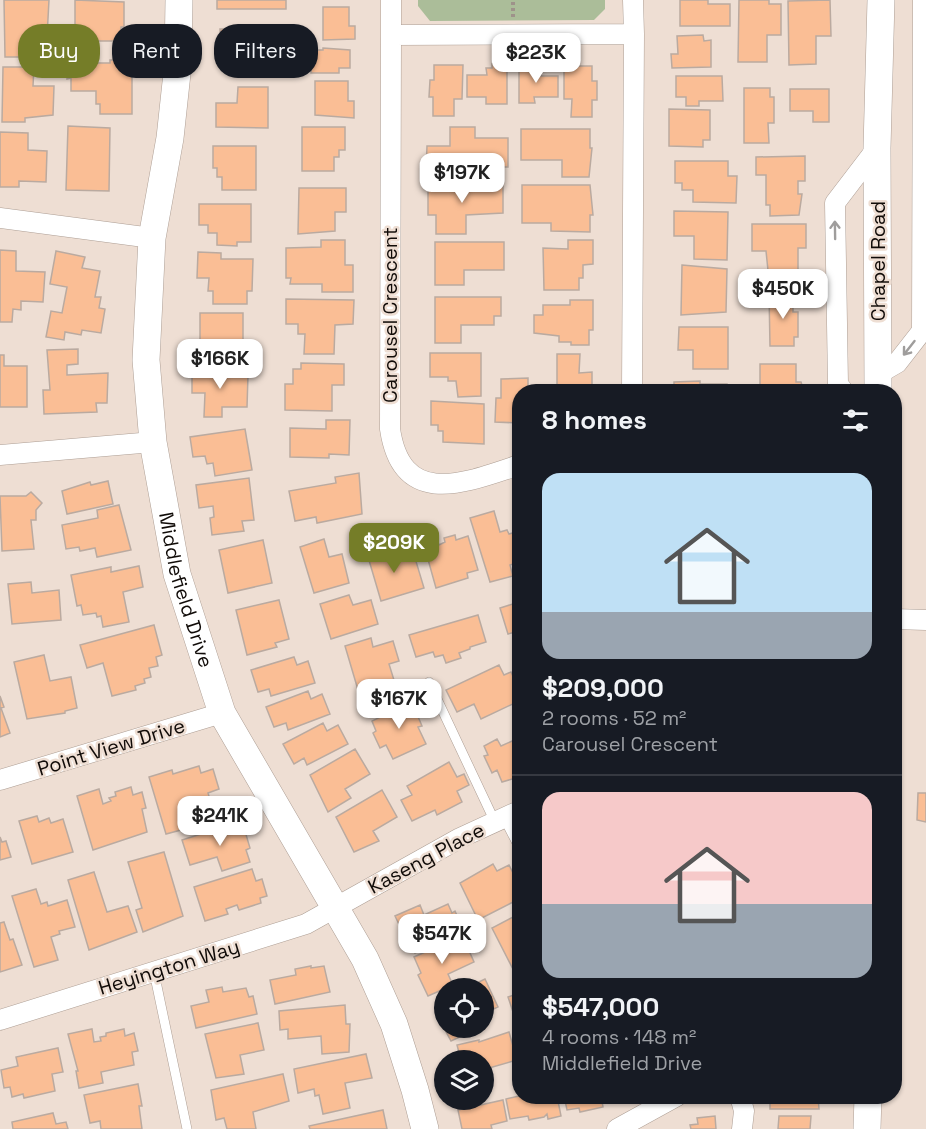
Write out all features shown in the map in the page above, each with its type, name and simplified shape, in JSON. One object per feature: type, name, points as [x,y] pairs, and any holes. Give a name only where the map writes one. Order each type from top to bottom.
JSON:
[{"type":"street","name":"Middlefield Drive","points":[[179,0],[178,64],[171,138],[152,238],[146,360],[153,442],[177,574],[222,713],[365,959],[394,1024],[416,1090],[424,1129]]},
{"type":"street","name":"Carousel Crescent","points":[[391,0],[390,429],[393,449],[402,468],[422,481],[459,485],[512,467]]},
{"type":"street","points":[[632,384],[633,0]]},
{"type":"street","name":"Chapel Road","points":[[878,383],[878,148],[881,0]]},
{"type":"street","name":"Chapel Road","points":[[878,383],[922,332],[923,0]]},
{"type":"street","points":[[391,35],[634,34]]},
{"type":"street","name":"Chapel Road","points":[[838,384],[835,203],[878,148]]},
{"type":"street","points":[[0,218],[152,238]]},
{"type":"street","points":[[0,455],[40,454],[153,442]]},
{"type":"street","points":[[902,620],[926,620]]},
{"type":"street","name":"Point View Drive","points":[[0,780],[222,713]]},
{"type":"street","name":"Kaseng Place","points":[[335,908],[460,838],[506,817]]},
{"type":"street","name":"Heyington Way","points":[[0,1020],[306,924],[335,908]]},
{"type":"street","points":[[617,1129],[662,1104]]},
{"type":"street","points":[[742,1104],[744,1111],[742,1129]]},
{"type":"street","points":[[867,1104],[867,1129]]},
{"type":"lane","points":[[429,682],[512,831]]},
{"type":"lane","points":[[154,972],[187,1129]]},
{"type":"green space","points":[[418,0],[605,0],[605,9],[594,20],[430,21],[418,6]]},
{"type":"building","points":[[4,0],[49,0],[48,24],[18,24],[18,57],[5,57]]},
{"type":"building","points":[[75,0],[124,2],[124,24],[112,24],[112,41],[100,41],[100,24],[75,24]]},
{"type":"building","points":[[217,0],[286,0],[286,9],[217,9]]},
{"type":"building","points":[[680,0],[708,0],[708,4],[730,4],[730,26],[680,26]]},
{"type":"building","points":[[739,0],[769,0],[769,4],[781,4],[781,35],[767,35],[767,62],[738,62]]},
{"type":"building","points":[[830,0],[831,36],[816,36],[816,64],[789,65],[788,1]]},
{"type":"building","points":[[323,7],[349,7],[349,26],[355,26],[355,39],[323,40]]},
{"type":"building","points":[[703,35],[704,41],[711,40],[711,67],[672,68],[671,54],[678,54],[677,36]]},
{"type":"building","points":[[323,48],[350,50],[350,68],[339,68],[339,73],[318,73],[318,50],[323,50]]},
{"type":"building","points":[[112,60],[112,78],[132,78],[132,114],[100,114],[100,104],[96,104],[96,91],[71,91],[71,78],[100,78],[100,63],[110,63]]},
{"type":"building","points":[[492,64],[507,64],[507,104],[486,104],[486,97],[467,97],[467,75],[487,75],[486,68],[492,68]]},
{"type":"building","points":[[519,64],[535,64],[535,69],[541,69],[541,76],[558,76],[558,97],[534,97],[535,103],[519,103]]},
{"type":"building","points":[[434,65],[463,65],[462,99],[454,99],[454,116],[433,116],[433,97],[429,97],[430,80],[434,80]]},
{"type":"building","points":[[564,66],[592,66],[592,81],[597,81],[597,100],[592,100],[592,117],[571,117],[572,99],[564,99]]},
{"type":"building","points":[[3,67],[18,67],[18,78],[33,78],[33,86],[54,86],[53,115],[25,118],[25,122],[2,122]]},
{"type":"building","points":[[676,76],[722,76],[723,101],[699,101],[699,106],[686,106],[686,97],[676,97]]},
{"type":"building","points":[[315,81],[348,81],[348,101],[354,101],[354,118],[315,115]]},
{"type":"building","points":[[238,87],[268,87],[268,128],[216,127],[216,103],[237,103]]},
{"type":"building","points":[[744,88],[770,88],[770,97],[774,97],[774,123],[768,123],[769,143],[744,143]]},
{"type":"building","points":[[790,89],[829,89],[829,122],[813,122],[813,111],[790,111]]},
{"type":"building","points":[[669,109],[710,110],[710,140],[703,140],[703,147],[669,146]]},
{"type":"building","points":[[68,126],[110,128],[109,191],[66,190]]},
{"type":"building","points":[[302,127],[345,127],[345,150],[339,150],[339,157],[334,157],[334,171],[302,171]]},
{"type":"building","points":[[450,127],[475,127],[475,138],[508,138],[508,167],[477,167],[477,174],[437,174],[437,170],[426,170],[427,146],[450,146]]},
{"type":"building","points":[[521,129],[590,129],[590,148],[592,148],[589,177],[562,177],[562,160],[521,160]]},
{"type":"building","points":[[0,132],[28,133],[28,150],[47,151],[46,182],[19,181],[19,187],[0,187]]},
{"type":"building","points":[[213,146],[256,146],[256,190],[222,190],[222,177],[217,177],[217,168],[213,168]]},
{"type":"building","points":[[805,156],[805,181],[798,181],[798,194],[802,194],[799,215],[770,216],[770,205],[766,205],[766,175],[756,175],[756,157]]},
{"type":"building","points":[[675,161],[728,161],[728,176],[737,176],[736,203],[693,202],[693,190],[682,190],[682,183],[675,183]]},
{"type":"building","points":[[428,184],[503,184],[503,213],[466,215],[466,234],[436,234],[436,215],[428,215]]},
{"type":"building","points":[[522,185],[590,185],[593,215],[590,215],[590,232],[551,231],[551,223],[522,223]]},
{"type":"building","points":[[299,188],[346,188],[346,212],[335,212],[335,231],[298,234]]},
{"type":"building","points":[[199,204],[251,204],[251,242],[237,242],[237,246],[217,245],[217,233],[208,233],[208,225],[199,225]]},
{"type":"building","points":[[674,211],[728,212],[727,260],[694,259],[694,236],[674,236]]},
{"type":"building","points":[[752,224],[806,224],[806,248],[798,248],[798,284],[779,284],[779,280],[769,280],[766,251],[752,251]]},
{"type":"building","points":[[321,240],[345,240],[345,265],[353,265],[353,292],[322,292],[322,284],[290,284],[291,278],[286,278],[286,248],[321,247]]},
{"type":"building","points":[[568,240],[593,240],[593,264],[583,265],[583,278],[579,278],[579,290],[544,290],[543,248],[568,249]]},
{"type":"building","points":[[435,242],[504,242],[504,270],[464,270],[464,285],[435,285]]},
{"type":"building","points":[[0,250],[16,251],[16,271],[45,272],[43,302],[21,301],[21,310],[13,309],[12,322],[0,322]]},
{"type":"building","points":[[56,251],[85,257],[82,268],[100,271],[95,297],[101,297],[99,308],[105,309],[101,333],[82,330],[81,335],[65,332],[64,340],[46,337],[51,311],[62,313],[67,287],[50,284]]},
{"type":"building","points":[[198,252],[221,253],[221,259],[253,259],[252,291],[247,291],[247,304],[213,304],[213,291],[208,291],[209,278],[197,278]]},
{"type":"building","points":[[682,265],[727,269],[726,312],[681,315]]},
{"type":"building","points":[[769,293],[793,293],[793,312],[798,312],[798,337],[794,337],[794,346],[770,346]]},
{"type":"building","points":[[435,297],[501,297],[501,316],[494,316],[494,325],[461,325],[461,343],[435,343]]},
{"type":"building","points":[[286,299],[354,300],[353,324],[335,325],[334,354],[304,354],[305,334],[298,334],[298,324],[286,324]]},
{"type":"building","points":[[570,300],[593,300],[593,330],[589,330],[589,345],[571,345],[571,342],[559,342],[559,336],[534,333],[534,315],[543,315],[543,305],[570,305]]},
{"type":"building","points":[[200,313],[243,313],[243,353],[230,353],[230,356],[200,356]]},
{"type":"building","points":[[679,327],[728,327],[728,369],[693,369],[693,350],[678,350]]},
{"type":"building","points":[[78,349],[78,364],[67,365],[67,375],[108,373],[107,403],[96,403],[97,412],[44,414],[43,390],[50,390],[47,350]]},
{"type":"building","points":[[430,353],[481,353],[481,396],[458,397],[456,381],[448,381],[448,377],[430,377]]},
{"type":"building","points":[[557,354],[580,354],[579,373],[592,372],[592,384],[557,384]]},
{"type":"building","points":[[0,355],[4,355],[4,366],[27,366],[27,407],[0,407]]},
{"type":"building","points":[[301,363],[344,364],[344,385],[332,385],[332,411],[285,410],[285,384],[293,384],[293,369],[301,369]]},
{"type":"building","points":[[760,364],[796,364],[796,382],[802,384],[760,384]]},
{"type":"building","points":[[192,368],[219,368],[219,375],[248,375],[247,407],[222,407],[222,417],[204,417],[205,393],[192,393]]},
{"type":"building","points":[[528,378],[528,384],[512,384],[512,423],[495,422],[496,398],[501,398],[501,379]]},
{"type":"building","points":[[700,381],[700,384],[674,384],[674,382]]},
{"type":"building","points":[[431,401],[484,404],[484,444],[443,442],[443,431],[438,431],[438,425],[431,425]]},
{"type":"building","points":[[326,420],[350,420],[349,455],[329,454],[329,458],[290,457],[290,428],[326,429]]},
{"type":"building","points":[[245,429],[252,470],[215,476],[213,463],[207,464],[205,456],[193,457],[190,437]]},
{"type":"building","points":[[359,473],[362,514],[317,523],[316,517],[295,521],[289,491],[336,483],[335,477]]},
{"type":"building","points":[[249,478],[254,520],[242,521],[244,531],[212,535],[210,518],[214,517],[213,506],[199,508],[196,485]]},
{"type":"building","points":[[108,481],[113,504],[67,514],[62,491],[90,482],[91,485]]},
{"type":"building","points":[[31,492],[42,503],[36,510],[36,520],[31,520],[34,549],[2,551],[0,496],[26,496]]},
{"type":"building","points":[[119,505],[131,550],[97,557],[95,548],[80,551],[79,547],[66,549],[62,525],[98,518],[97,510]]},
{"type":"building","points":[[494,511],[500,532],[507,530],[509,534],[512,533],[512,564],[510,565],[512,576],[490,582],[470,518]]},
{"type":"building","points":[[435,534],[439,545],[445,542],[444,538],[455,535],[456,540],[468,536],[478,570],[467,573],[468,578],[436,588],[422,538]]},
{"type":"building","points":[[324,539],[329,557],[342,554],[349,583],[314,593],[300,547]]},
{"type":"building","points":[[263,540],[272,583],[228,593],[219,550]]},
{"type":"building","points":[[386,544],[391,562],[415,558],[424,588],[381,601],[366,550]]},
{"type":"building","points":[[139,566],[143,587],[123,592],[129,622],[103,627],[101,616],[97,617],[96,613],[83,615],[81,605],[77,606],[71,575],[111,567],[111,572]]},
{"type":"building","points":[[31,582],[32,593],[59,590],[61,620],[12,624],[8,584]]},
{"type":"building","points":[[349,595],[353,605],[371,600],[378,624],[331,639],[320,604]]},
{"type":"building","points":[[279,600],[289,639],[275,643],[277,647],[247,655],[236,610]]},
{"type":"building","points":[[512,604],[512,633],[508,634],[500,608]]},
{"type":"building","points":[[478,615],[486,642],[470,647],[459,653],[461,658],[446,663],[443,655],[435,657],[433,652],[416,657],[409,635]]},
{"type":"building","points":[[154,625],[162,655],[156,657],[158,666],[149,668],[151,677],[144,679],[145,683],[135,686],[136,690],[112,696],[103,663],[87,668],[80,645]]},
{"type":"building","points":[[371,638],[373,647],[393,641],[399,661],[389,664],[397,690],[361,700],[345,646]]},
{"type":"building","points":[[44,655],[50,681],[71,677],[77,708],[65,711],[65,713],[27,719],[14,662]]},
{"type":"building","points":[[294,657],[297,665],[308,661],[315,683],[271,696],[269,689],[258,692],[251,670]]},
{"type":"building","points":[[499,665],[504,675],[511,672],[512,674],[512,704],[481,719],[474,704],[457,712],[446,690]]},
{"type":"building","points":[[308,691],[311,699],[322,694],[330,714],[288,730],[286,723],[274,727],[266,707]]},
{"type":"building","points":[[0,696],[4,707],[1,708],[10,733],[0,737]]},
{"type":"building","points":[[410,698],[422,726],[418,727],[426,744],[393,759],[386,745],[380,748],[373,733],[376,731],[372,721],[393,711],[391,706]]},
{"type":"building","points":[[323,723],[327,731],[338,725],[348,744],[307,765],[304,758],[294,764],[283,744]]},
{"type":"building","points":[[497,739],[501,746],[512,741],[512,779],[502,782],[497,770],[492,773],[484,756],[488,755],[484,746]]},
{"type":"building","points":[[355,749],[370,774],[345,789],[351,798],[328,812],[310,775]]},
{"type":"building","points":[[449,762],[457,777],[464,774],[469,785],[457,791],[462,802],[437,815],[435,810],[412,821],[401,800],[412,795],[407,786]]},
{"type":"building","points":[[199,766],[201,773],[213,769],[219,789],[208,793],[211,803],[191,809],[196,826],[166,834],[149,777],[172,770],[173,774]]},
{"type":"building","points":[[131,787],[133,795],[142,792],[146,808],[142,809],[147,832],[93,850],[77,796],[99,789],[103,804],[111,801],[109,798],[116,796],[115,792]]},
{"type":"building","points":[[382,790],[397,817],[373,831],[379,841],[354,852],[336,817]]},
{"type":"building","points":[[918,793],[926,793],[926,822],[917,820]]},
{"type":"building","points":[[37,816],[39,822],[49,818],[51,823],[63,819],[73,852],[32,864],[19,821]]},
{"type":"building","points":[[242,821],[250,848],[246,850],[250,862],[222,871],[217,857],[190,865],[182,840]]},
{"type":"building","points":[[0,837],[2,842],[6,841],[11,857],[0,860]]},
{"type":"building","points":[[164,852],[183,916],[143,932],[136,910],[142,908],[128,862]]},
{"type":"building","points":[[493,864],[497,871],[509,865],[512,871],[512,903],[478,920],[460,883]]},
{"type":"building","points":[[252,869],[256,881],[262,879],[267,896],[260,898],[261,903],[239,910],[237,905],[226,909],[228,914],[205,921],[194,887]]},
{"type":"building","points":[[94,872],[107,912],[128,906],[137,932],[89,950],[68,880]]},
{"type":"building","points":[[36,889],[41,904],[47,902],[48,906],[67,900],[75,927],[59,931],[60,934],[51,937],[58,960],[34,967],[12,896]]},
{"type":"building","points":[[448,904],[452,913],[455,911],[464,931],[449,938],[447,935],[434,941],[435,944],[415,953],[406,931],[403,933],[395,916],[420,905],[424,915]]},
{"type":"building","points":[[512,918],[512,967],[492,928]]},
{"type":"building","points":[[4,922],[22,965],[0,972],[0,923]]},
{"type":"building","points":[[462,935],[474,962],[448,974],[450,978],[434,978],[434,993],[428,996],[418,975],[421,973],[414,957],[434,948],[435,951]]},
{"type":"building","points":[[311,966],[311,968],[324,966],[330,992],[275,1004],[270,980],[296,975],[295,969]]},
{"type":"building","points":[[222,987],[223,992],[246,988],[249,997],[253,996],[257,1014],[196,1028],[191,1006],[209,1002],[206,990]]},
{"type":"building","points":[[512,996],[512,1009],[508,997]]},
{"type":"building","points":[[345,1005],[346,1024],[350,1024],[349,1052],[322,1054],[321,1036],[288,1039],[288,1029],[280,1030],[279,1011]]},
{"type":"building","points":[[258,1023],[264,1050],[240,1055],[244,1074],[216,1078],[205,1034]]},
{"type":"building","points":[[92,1029],[94,1042],[101,1041],[100,1037],[106,1036],[106,1033],[124,1029],[125,1036],[134,1033],[138,1051],[132,1052],[134,1065],[101,1072],[103,1083],[79,1088],[76,1071],[78,1071],[68,1034]]},
{"type":"building","points":[[509,1032],[512,1042],[512,1061],[494,1067],[494,1050],[458,1050],[457,1045],[479,1040],[479,1042]]},
{"type":"building","points":[[58,1048],[63,1072],[52,1074],[55,1091],[24,1098],[23,1094],[12,1097],[10,1087],[4,1088],[1,1070],[18,1066],[16,1057]]},
{"type":"building","points":[[366,1054],[372,1078],[345,1083],[350,1108],[323,1114],[319,1095],[315,1096],[314,1089],[298,1093],[294,1069]]},
{"type":"building","points":[[283,1074],[289,1101],[253,1112],[256,1129],[227,1129],[224,1118],[216,1120],[211,1090]]},
{"type":"building","points":[[138,1084],[142,1106],[139,1106],[142,1129],[101,1129],[100,1121],[90,1123],[84,1095]]},
{"type":"building","points":[[512,1098],[512,1104],[559,1104],[561,1116],[548,1119],[547,1114],[544,1117],[529,1120],[528,1116],[510,1119],[506,1099]]},
{"type":"building","points":[[503,1100],[507,1121],[491,1125],[492,1129],[462,1129],[458,1110],[494,1110],[494,1102]]},
{"type":"building","points":[[566,1104],[602,1104],[603,1107],[580,1112],[579,1108],[567,1110]]},
{"type":"building","points":[[770,1104],[819,1104],[819,1109],[770,1109]]},
{"type":"building","points":[[383,1110],[387,1129],[310,1129],[309,1126]]},
{"type":"building","points":[[53,1113],[56,1124],[66,1122],[68,1129],[13,1129],[12,1122]]},
{"type":"building","points":[[715,1116],[716,1129],[691,1129],[690,1125],[698,1124],[697,1118]]},
{"type":"building","points":[[779,1116],[811,1116],[810,1129],[778,1129]]}]
